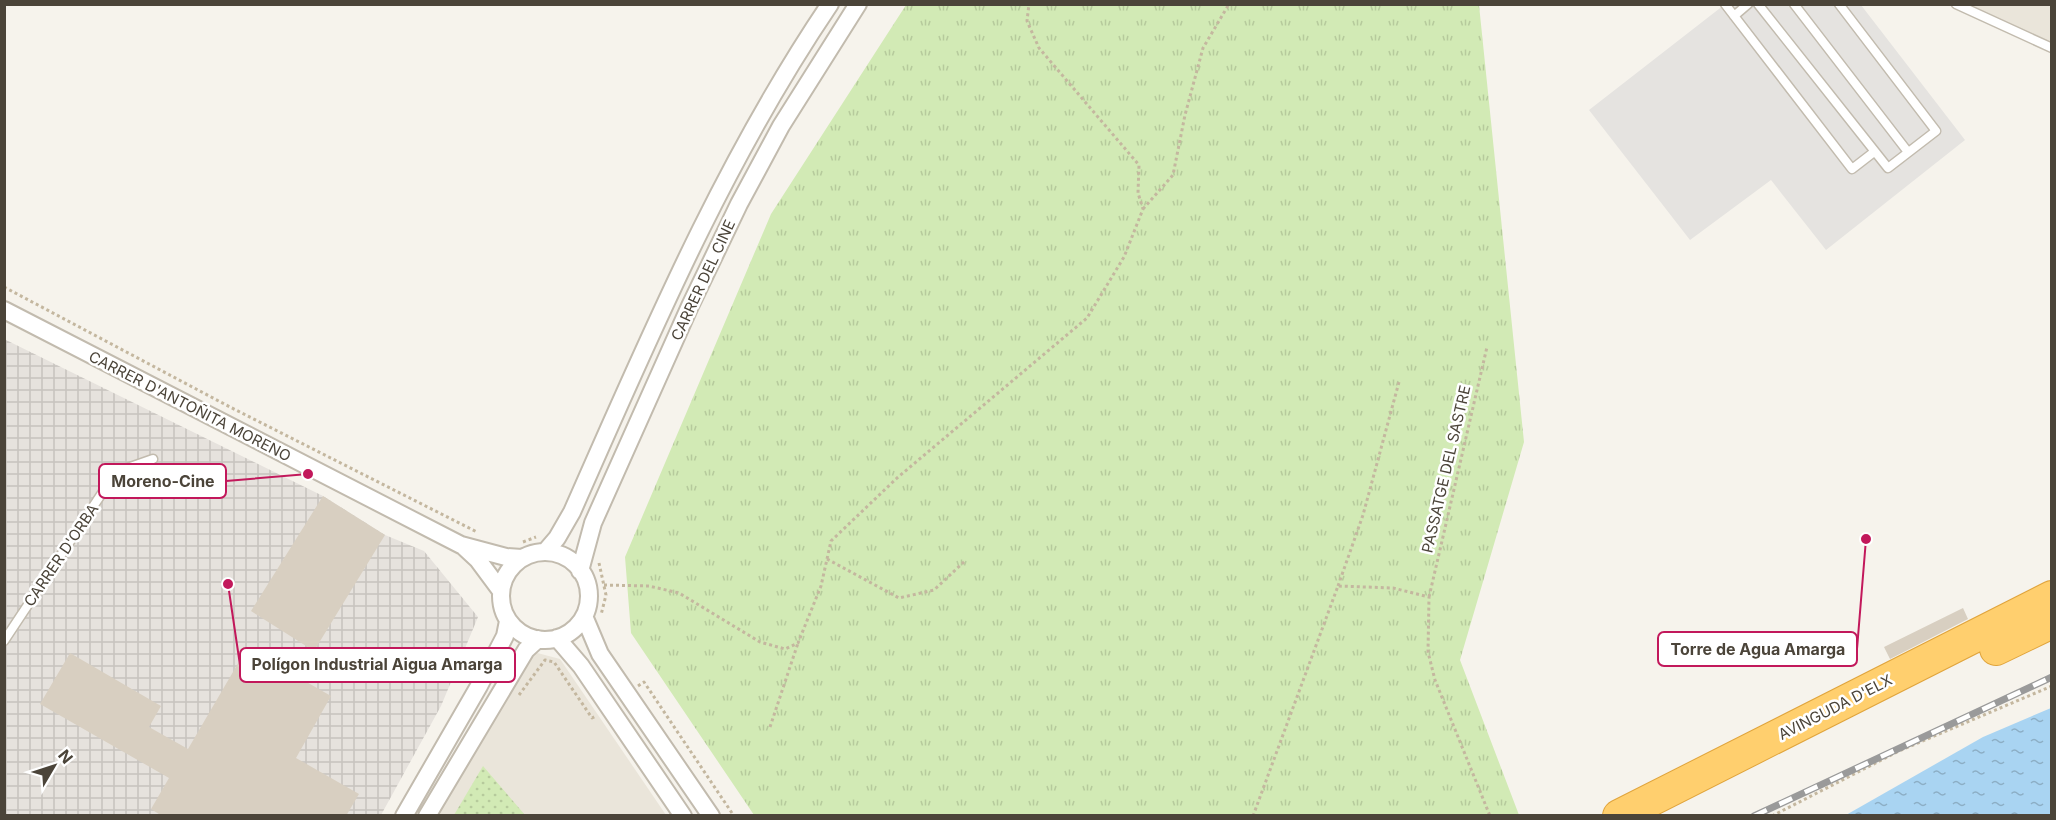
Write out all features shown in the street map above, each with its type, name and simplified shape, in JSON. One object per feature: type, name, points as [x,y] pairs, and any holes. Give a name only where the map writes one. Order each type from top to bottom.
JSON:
[{"type":"highway","name":"AVINGUDA D'ELX","points":[[1619,816],[2052,597]]},
{"type":"highway","name":"AVINGUDA D'ELX","points":[[1662,816],[2052,622]]},
{"type":"street","name":"CARRER DEL CINE","points":[[545,552],[557,538],[572,512],[718,192],[761,114],[830,4]]},
{"type":"street","name":"CARRER DEL CINE","points":[[580,571],[593,523],[690,306],[739,204],[780,126],[858,4]]},
{"type":"street","name":"CARRER D'ANTOÑITA MORENO","points":[[4,308],[47,333],[461,545],[506,557],[518,551]]},
{"type":"street","name":"CARRER D'ANTOÑITA MORENO","points":[[461,545],[478,560],[501,591]]},
{"type":"street","points":[[518,551],[545,552],[559,554],[580,571],[588,593],[584,616],[568,634],[557,638],[538,639],[516,630],[508,621],[501,601],[501,591],[504,578],[518,551]]},
{"type":"street","points":[[584,616],[600,654],[630,685],[711,816]]},
{"type":"street","points":[[404,816],[479,686],[505,636],[508,621]]},
{"type":"street","points":[[557,638],[581,666],[683,816]]},
{"type":"street","points":[[427,816],[526,650],[538,639]]},
{"type":"lane","points":[[1725,4],[1852,169],[1874,152]]},
{"type":"lane","points":[[1734,16],[1748,4]]},
{"type":"lane","points":[[1758,4],[1888,168],[1936,131],[1839,4]]},
{"type":"lane","points":[[1794,4],[1908,152]]},
{"type":"lane","points":[[1956,4],[2052,48]]},
{"type":"lane","name":"CARRER D'ORBA","points":[[4,641],[116,472],[153,459]]},
{"type":"path","points":[[1029,4],[1027,21],[1039,48],[1139,165],[1137,193],[1143,209]]},
{"type":"path","points":[[770,726],[820,586],[831,541],[897,478],[1088,318],[1124,257],[1143,209],[1173,175],[1203,48],[1229,4]]},
{"type":"path","points":[[4,287],[230,407],[487,537]]},
{"type":"path","name":"PASSATGE DEL SASTRE","points":[[1487,347],[1429,597],[1428,652],[1436,680],[1491,816]]},
{"type":"path","points":[[1253,816],[1363,515],[1399,382]]},
{"type":"path","points":[[518,551],[541,535]]},
{"type":"path","points":[[827,559],[899,598],[934,590],[966,561]]},
{"type":"path","points":[[598,560],[606,595],[602,623]]},
{"type":"path","points":[[604,585],[649,586],[679,592],[760,642],[785,649],[798,643]]},
{"type":"path","points":[[1338,586],[1393,588],[1429,597]]},
{"type":"path","points":[[537,658],[551,655],[560,659]]},
{"type":"path","points":[[515,695],[532,667]]},
{"type":"path","points":[[644,682],[734,816]]},
{"type":"path","points":[[630,685],[645,695]]},
{"type":"path","points":[[1772,816],[1899,751],[2052,686]]},
{"type":"path","points":[[670,732],[683,751]]},
{"type":"path","points":[[689,760],[727,816]]},
{"type":"shaded area","points":[[1724,5],[1861,5],[1965,140],[1826,250],[1771,180],[1690,240],[1589,110]]},
{"type":"shaded area","points":[[1956,5],[2051,5],[2051,48]]},
{"type":"shaded area","points":[[4,339],[323,496],[385,535],[424,551],[478,617],[441,706],[381,815],[5,815]]},
{"type":"shaded area","points":[[526,650],[560,659],[666,815],[427,816]]},
{"type":"green space","points":[[906,5],[1479,5],[1524,442],[1460,660],[1519,815],[754,815],[631,633],[625,557],[771,214]]},
{"type":"green space","points":[[483,766],[525,815],[454,815]]},
{"type":"water","points":[[2051,708],[2051,815],[1846,815],[1983,737]]},
{"type":"building","points":[[323,496],[385,535],[314,651],[251,611]]},
{"type":"building","points":[[1963,608],[1968,619],[1890,659],[1884,647]]},
{"type":"building","points":[[247,648],[331,696],[296,758],[359,794],[346,816],[162,816],[151,809],[169,778],[40,704],[70,653],[161,706],[149,727],[188,749]]},
{"type":"railway","points":[[1754,816],[2052,677]]},
{"type":"place","name":"Moreno-Cine","points":[[308,474]]},
{"type":"place","name":"Torre de Agua Amarga","points":[[1866,539]]},
{"type":"place","name":"Polígon Industrial Aigua Amarga","points":[[228,584]]}]
